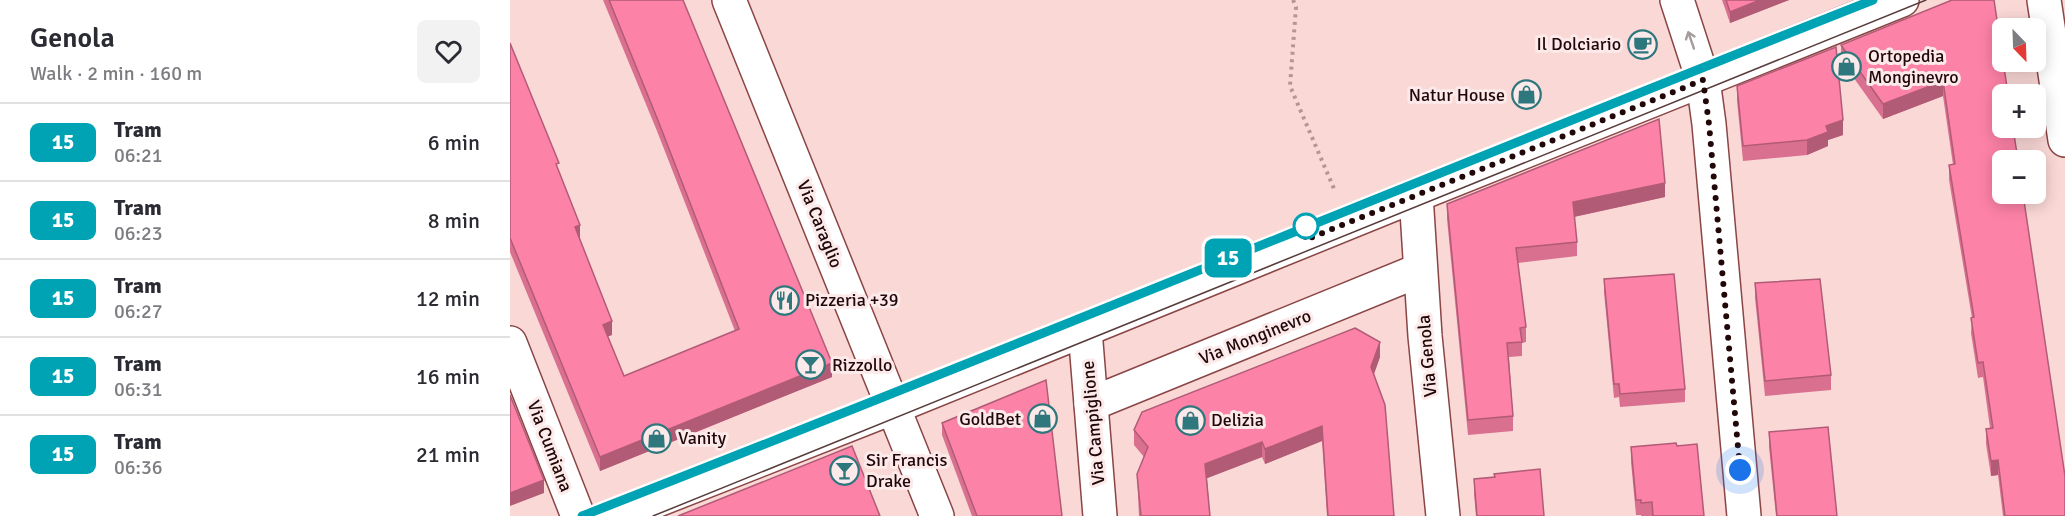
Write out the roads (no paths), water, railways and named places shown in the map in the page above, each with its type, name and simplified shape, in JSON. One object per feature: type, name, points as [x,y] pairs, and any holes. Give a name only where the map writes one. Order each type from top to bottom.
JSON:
[{"type":"street","name":"Via Caraglio","points":[[729,0],[937,516]]},
{"type":"street","points":[[1677,0],[1703,80],[1709,124],[1744,516]]},
{"type":"street","points":[[617,516],[894,407],[1902,0]]},
{"type":"street","points":[[2044,0],[2065,140]]},
{"type":"street","name":"Via Genola","points":[[1416,195],[1420,270],[1443,516]]},
{"type":"street","name":"Via Monginevro","points":[[1091,404],[1420,270]]},
{"type":"street","name":"Via Campiglione","points":[[1085,330],[1100,516]]},
{"type":"street","name":"Via Cumiana","points":[[510,343],[578,516]]},
{"type":"tram line","points":[[582,516],[890,396],[1344,210],[1873,0]]},
{"type":"tram line","name":"15","points":[[582,516],[919,384],[1344,210],[1873,0]]},
{"type":"tram line","points":[[653,516],[1926,0]]},
{"type":"place","name":"Il Dolciario","points":[[1642,44]]},
{"type":"place","name":"Ortopedia Monginevro","points":[[1847,66]]},
{"type":"place","name":"Natur House","points":[[1526,95]]},
{"type":"place","name":"Pizzeria +39","points":[[784,300]]},
{"type":"place","name":"Rizzollo","points":[[811,365]]},
{"type":"place","name":"GoldBet","points":[[1042,419]]},
{"type":"place","name":"Delizia","points":[[1190,420]]},
{"type":"place","name":"Vanity","points":[[657,438]]},
{"type":"place","name":"Sir Francis Drake","points":[[845,470]]}]
